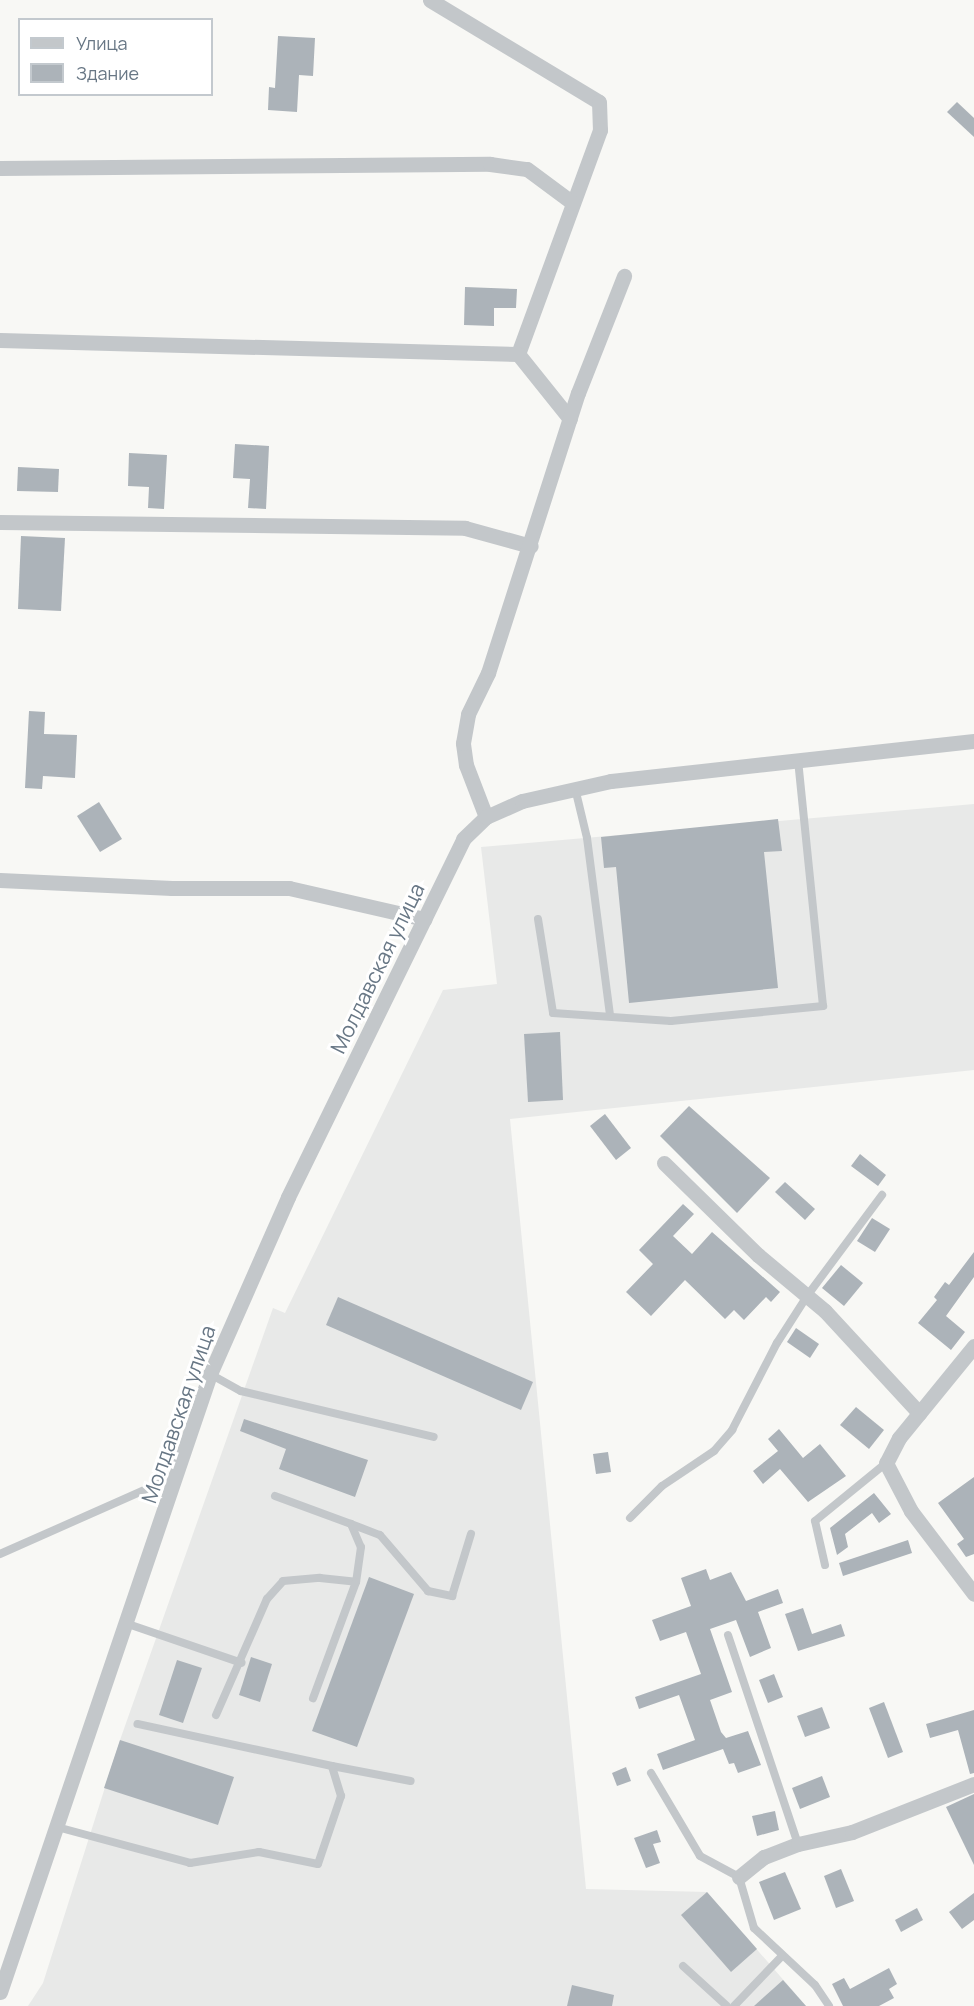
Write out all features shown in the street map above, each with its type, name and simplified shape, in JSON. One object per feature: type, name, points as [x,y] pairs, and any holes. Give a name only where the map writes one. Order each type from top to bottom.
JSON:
[{"type":"street","points":[[430,0],[599,102],[600,130],[518,354]]},
{"type":"street","points":[[0,168],[490,164],[526,170],[573,203]]},
{"type":"street","points":[[624,276],[570,418],[531,546],[488,673],[468,714],[463,743],[466,765],[486,817],[522,801],[575,788],[974,741]]},
{"type":"street","points":[[0,340],[518,354],[570,418]]},
{"type":"street","points":[[0,522],[465,528],[531,546]]},
{"type":"street","name":"Молдавская улица","points":[[0,1992],[128,1624],[210,1374],[288,1197],[424,919],[464,839],[486,817]]},
{"type":"street","points":[[0,880],[172,888],[289,888],[424,919]]},
{"type":"street","points":[[664,1163],[758,1256],[807,1296],[871,1357],[920,1413]]},
{"type":"street","points":[[974,1346],[920,1413],[886,1463],[911,1511],[974,1594]]},
{"type":"street","points":[[739,1877],[764,1857],[798,1844],[852,1832],[974,1784]]},
{"type":"lane","points":[[538,919],[553,1013],[671,1021],[823,1006],[798,760]]},
{"type":"lane","points":[[575,788],[587,838],[610,1016]]},
{"type":"lane","points":[[630,1518],[663,1486],[714,1450],[732,1430],[777,1343],[807,1296],[882,1195]]},
{"type":"lane","points":[[210,1374],[241,1391],[434,1437]]},
{"type":"lane","points":[[825,1565],[815,1521],[886,1463]]},
{"type":"lane","points":[[0,1554],[177,1475]]},
{"type":"lane","points":[[275,1496],[380,1535],[428,1592],[452,1596],[471,1534]]},
{"type":"lane","points":[[313,1698],[356,1582],[361,1547],[351,1524]]},
{"type":"lane","points":[[216,1715],[242,1663],[267,1599],[283,1581],[320,1578],[356,1582]]},
{"type":"lane","points":[[128,1624],[242,1663]]},
{"type":"lane","points":[[728,1635],[798,1844]]},
{"type":"lane","points":[[137,1724],[332,1766],[411,1780]]},
{"type":"lane","points":[[57,1827],[190,1863],[259,1852],[318,1864],[341,1796],[332,1766]]},
{"type":"lane","points":[[651,1773],[700,1857],[739,1877],[754,1928],[815,1985],[829,2006]]},
{"type":"lane","points":[[734,2006],[783,1956]]},
{"type":"lane","points":[[683,1966],[727,2006]]},
{"type":"shaded area","points":[[974,804],[974,1070],[510,1119],[586,1889],[707,1892],[806,2006],[28,2006],[43,1983],[120,1740],[273,1308],[285,1313],[443,990],[497,984],[481,847]]},
{"type":"building","points":[[278,36],[315,38],[313,76],[299,75],[297,112],[268,110],[269,87],[275,88]]},
{"type":"building","points":[[957,102],[974,118],[974,137],[947,112]]},
{"type":"building","points":[[465,287],[517,289],[516,308],[494,308],[494,326],[464,325]]},
{"type":"building","points":[[235,444],[269,446],[266,509],[248,508],[250,479],[233,478]]},
{"type":"building","points":[[129,453],[167,455],[164,509],[148,508],[149,487],[128,486]]},
{"type":"building","points":[[18,467],[59,469],[58,492],[17,491]]},
{"type":"building","points":[[21,536],[65,538],[61,611],[18,609]]},
{"type":"building","points":[[29,711],[45,712],[44,734],[77,735],[75,778],[43,776],[42,789],[25,788]]},
{"type":"building","points":[[99,802],[122,839],[100,852],[77,816]]},
{"type":"building","points":[[778,819],[782,851],[764,852],[778,988],[629,1003],[616,867],[604,868],[601,837]]},
{"type":"building","points":[[560,1032],[563,1100],[528,1102],[524,1034]]},
{"type":"building","points":[[689,1106],[770,1178],[737,1213],[660,1136]]},
{"type":"building","points":[[605,1114],[631,1148],[616,1160],[590,1126]]},
{"type":"building","points":[[860,1154],[886,1175],[878,1186],[851,1166]]},
{"type":"building","points":[[785,1182],[815,1209],[805,1220],[775,1192]]},
{"type":"building","points":[[683,1204],[694,1214],[673,1236],[692,1254],[712,1232],[780,1292],[771,1302],[766,1297],[744,1320],[734,1310],[725,1319],[685,1280],[651,1316],[626,1292],[653,1264],[639,1250]]},
{"type":"building","points":[[872,1218],[890,1229],[875,1252],[857,1241]]},
{"type":"building","points":[[974,1252],[974,1277],[946,1316],[965,1332],[951,1350],[918,1323],[937,1300],[934,1297],[945,1282],[949,1285]]},
{"type":"building","points":[[841,1265],[863,1283],[844,1306],[822,1288]]},
{"type":"building","points":[[338,1297],[533,1382],[521,1410],[326,1325]]},
{"type":"building","points":[[796,1328],[819,1344],[810,1358],[787,1342]]},
{"type":"building","points":[[856,1407],[884,1430],[869,1449],[840,1425]]},
{"type":"building","points":[[244,1419],[368,1460],[355,1497],[279,1469],[286,1449],[240,1431]]},
{"type":"building","points":[[779,1429],[803,1458],[820,1444],[846,1476],[808,1502],[780,1469],[763,1484],[753,1471],[778,1451],[768,1439]]},
{"type":"building","points":[[608,1452],[611,1472],[596,1474],[593,1454]]},
{"type":"building","points":[[974,1477],[974,1554],[966,1557],[957,1544],[964,1539],[938,1503]]},
{"type":"building","points":[[874,1493],[891,1514],[879,1523],[872,1513],[845,1534],[848,1547],[837,1555],[830,1528]]},
{"type":"building","points":[[908,1540],[912,1553],[843,1576],[839,1563]]},
{"type":"building","points":[[706,1569],[710,1580],[731,1572],[746,1601],[778,1589],[783,1603],[758,1612],[771,1648],[750,1657],[736,1620],[710,1629],[732,1692],[710,1700],[721,1732],[726,1738],[748,1731],[761,1765],[738,1773],[734,1763],[729,1764],[723,1749],[663,1770],[657,1754],[695,1740],[679,1695],[639,1709],[635,1697],[701,1674],[686,1632],[660,1641],[652,1620],[691,1606],[681,1578]]},
{"type":"building","points":[[369,1577],[414,1594],[357,1747],[312,1731]]},
{"type":"building","points":[[803,1608],[812,1634],[841,1624],[845,1636],[798,1651],[785,1614]]},
{"type":"building","points":[[251,1657],[272,1664],[260,1702],[239,1695]]},
{"type":"building","points":[[177,1660],[202,1668],[183,1723],[159,1715]]},
{"type":"building","points":[[774,1674],[783,1697],[768,1703],[759,1680]]},
{"type":"building","points":[[884,1702],[903,1752],[888,1758],[869,1708]]},
{"type":"building","points":[[822,1707],[830,1728],[805,1737],[797,1716]]},
{"type":"building","points":[[974,1710],[974,1773],[970,1774],[958,1730],[930,1738],[926,1724]]},
{"type":"building","points":[[120,1740],[234,1777],[218,1825],[104,1788]]},
{"type":"building","points":[[626,1767],[631,1781],[617,1786],[612,1773]]},
{"type":"building","points":[[822,1776],[830,1797],[800,1809],[792,1788]]},
{"type":"building","points":[[974,1794],[974,1865],[946,1807]]},
{"type":"building","points":[[775,1811],[779,1830],[757,1836],[752,1816]]},
{"type":"building","points":[[657,1830],[661,1842],[653,1844],[660,1863],[646,1868],[634,1838]]},
{"type":"building","points":[[841,1869],[854,1901],[836,1908],[824,1876]]},
{"type":"building","points":[[785,1872],[801,1909],[774,1920],[759,1882]]},
{"type":"building","points":[[707,1892],[757,1949],[731,1972],[681,1915]]},
{"type":"building","points":[[974,1893],[974,1920],[962,1929],[949,1912]]},
{"type":"building","points":[[917,1908],[923,1920],[901,1932],[895,1920]]},
{"type":"building","points":[[889,1968],[897,1984],[889,1989],[894,1998],[879,2006],[843,2006],[832,1984],[844,1978],[850,1989]]},
{"type":"building","points":[[783,1980],[806,2006],[754,2006]]},
{"type":"building","points":[[572,1985],[614,1995],[612,2006],[567,2006]]}]
